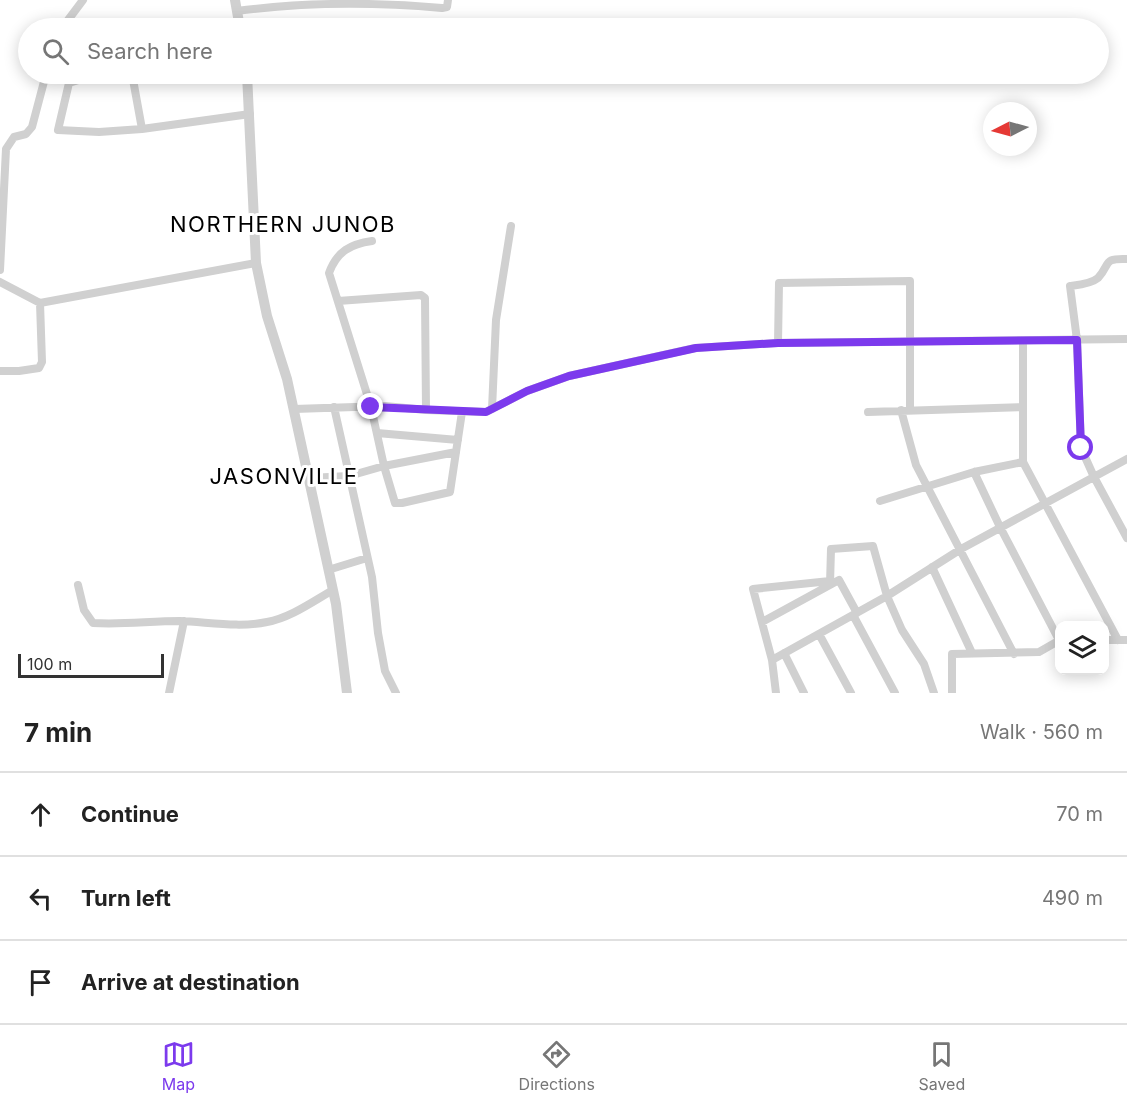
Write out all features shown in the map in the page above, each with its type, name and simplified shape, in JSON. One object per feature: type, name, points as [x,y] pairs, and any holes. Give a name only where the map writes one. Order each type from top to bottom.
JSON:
[{"type":"street","points":[[70,18],[83,0]]},
{"type":"street","points":[[236,5],[394,2],[442,8],[447,7],[448,0]]},
{"type":"street","points":[[0,270],[6,149],[14,137],[26,134],[32,127],[43,84]]},
{"type":"street","points":[[69,84],[58,130],[99,132],[142,129],[249,114]]},
{"type":"street","points":[[134,84],[142,129]]},
{"type":"street","points":[[248,84],[256,263],[267,316],[287,379],[333,590],[347,693]]},
{"type":"street","points":[[492,409],[496,320],[511,226]]},
{"type":"street","points":[[372,241],[354,244],[347,248],[329,273],[371,407],[395,503],[450,492],[462,412]]},
{"type":"street","points":[[1127,260],[1115,259],[1106,263],[1097,278],[1088,283],[1070,286],[1077,340],[1081,448],[1127,538]]},
{"type":"street","points":[[0,282],[40,303],[256,263]]},
{"type":"street","points":[[778,343],[779,283],[910,281],[911,343],[905,410],[916,465],[1014,654]]},
{"type":"street","points":[[338,301],[421,295],[425,298],[426,410]]},
{"type":"street","points":[[0,371],[39,368],[42,362],[40,303]]},
{"type":"street","points":[[294,409],[371,407],[486,412],[527,391],[569,376],[696,348],[778,343],[1127,339]]},
{"type":"street","points":[[1023,341],[1023,462],[1123,640]]},
{"type":"street","points":[[334,407],[372,577],[385,671],[396,693]]},
{"type":"street","points":[[868,412],[1023,407]]},
{"type":"street","points":[[377,433],[458,440]]},
{"type":"street","points":[[309,478],[349,476],[384,466],[456,452]]},
{"type":"street","points":[[772,660],[887,596],[961,549],[1127,459]]},
{"type":"street","points":[[880,501],[974,472],[1023,462]]},
{"type":"street","points":[[974,472],[1055,632]]},
{"type":"street","points":[[830,582],[831,549],[873,546],[887,596],[902,630],[924,664],[934,693]]},
{"type":"street","points":[[328,570],[367,558]]},
{"type":"street","points":[[932,567],[972,653]]},
{"type":"street","points":[[776,693],[772,660],[753,589],[839,580],[895,693]]},
{"type":"street","points":[[762,622],[830,582]]},
{"type":"street","points":[[78,585],[84,610],[93,623],[113,624],[150,621],[266,622],[286,616],[333,590]]},
{"type":"street","points":[[170,693],[184,621]]},
{"type":"street","points":[[819,634],[851,693]]},
{"type":"street","points":[[952,693],[952,654],[1039,652],[1055,642]]},
{"type":"street","points":[[784,653],[804,693]]},
{"type":"district","name":"NORTHERN JUNOB","points":[[283,224]]},
{"type":"district","name":"JASONVILLE","points":[[284,476]]},
{"type":"route","points":[[371,407],[486,412],[527,391],[569,376],[696,348],[778,343],[1077,340],[1081,448]]}]
